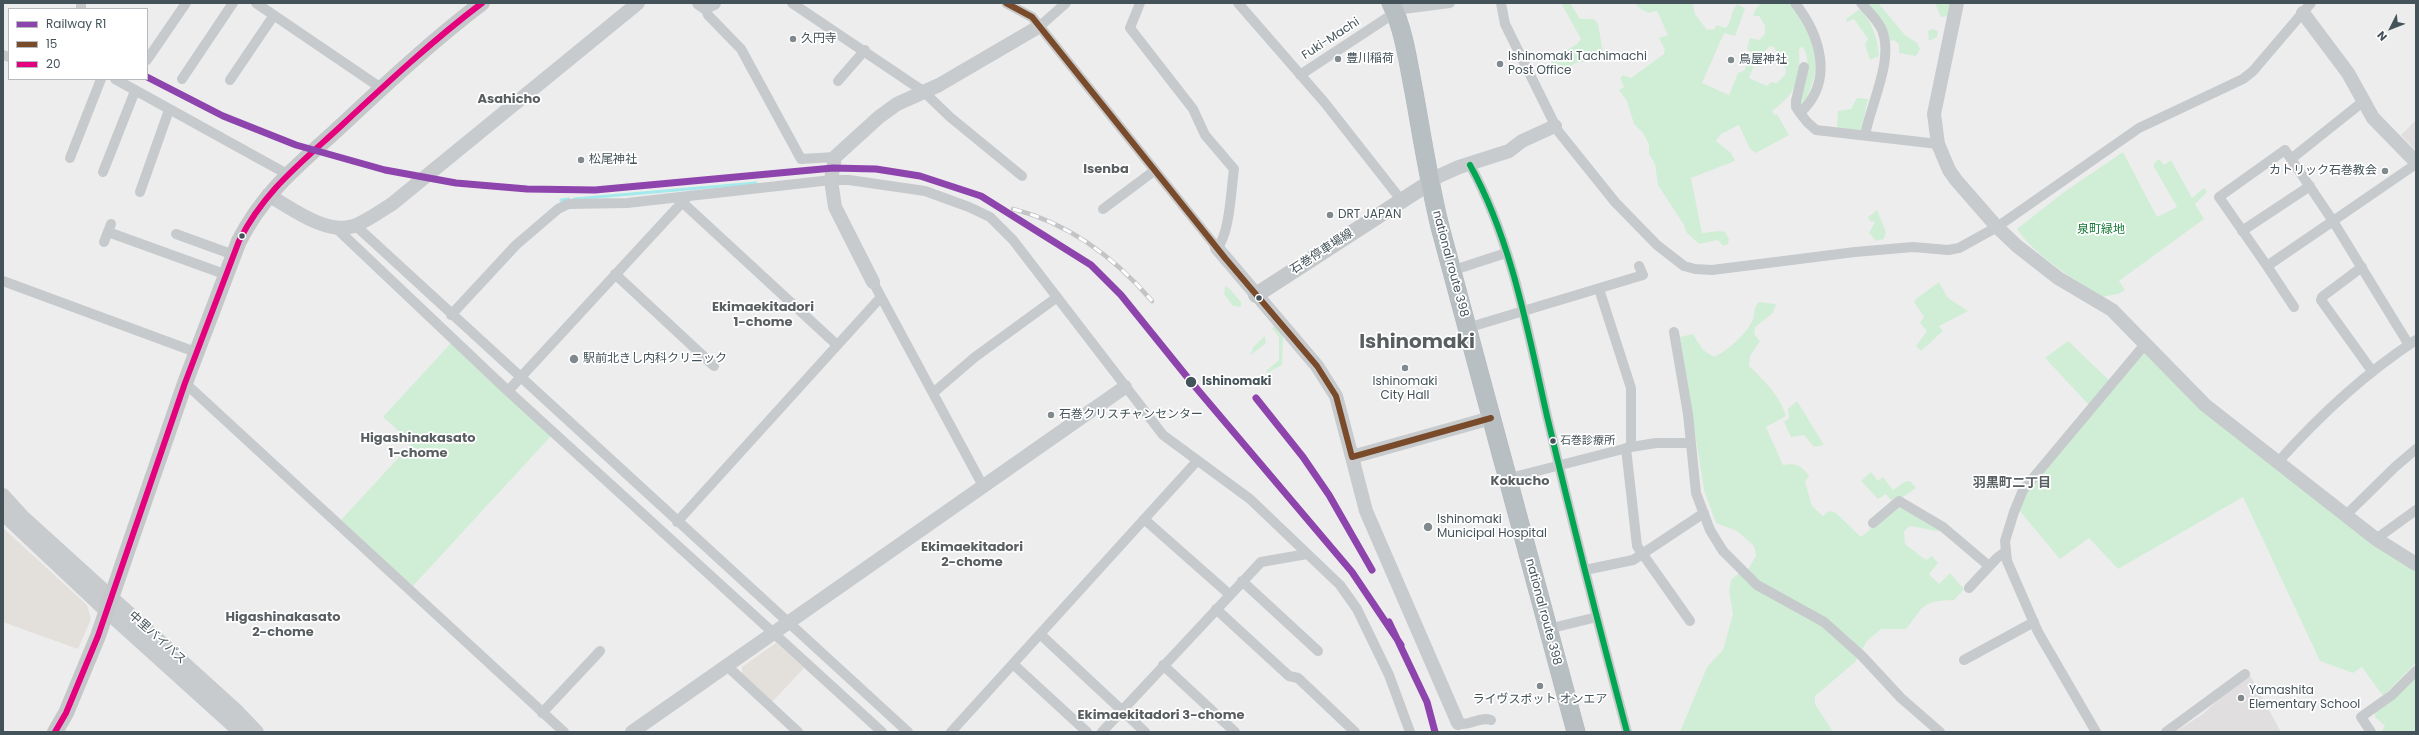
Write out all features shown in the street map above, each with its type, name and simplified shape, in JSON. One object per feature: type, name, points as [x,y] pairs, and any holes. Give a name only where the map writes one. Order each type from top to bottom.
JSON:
[{"type":"highway","name":"national route 398","points":[[1394,8],[1408,63],[1429,183],[1451,271],[1506,479],[1576,732]]},
{"type":"main road","points":[[55,732],[72,699],[109,604],[185,383],[226,275],[248,223],[287,174],[438,36],[482,3]]},
{"type":"main road","name":"石巻停車場線","points":[[1256,295],[1429,183]]},
{"type":"street","points":[[148,59],[186,3]]},
{"type":"street","points":[[182,79],[233,3]]},
{"type":"street","points":[[256,3],[381,88]]},
{"type":"street","points":[[336,228],[355,225],[392,204],[638,3]]},
{"type":"street","points":[[792,3],[865,50],[923,91],[950,116],[1022,176]]},
{"type":"street","points":[[1006,3],[1026,13],[1040,26],[1154,171],[1256,295],[1317,366],[1327,380],[1336,396],[1366,511],[1459,728],[1480,718],[1491,720]]},
{"type":"street","points":[[983,486],[873,282],[836,209],[832,198],[831,180],[835,157],[879,117],[897,104],[958,74],[1040,26],[1066,3]]},
{"type":"street","points":[[1140,3],[1130,28],[1193,109],[1205,134],[1234,168],[1225,232],[1222,243],[1217,248]]},
{"type":"street","points":[[1238,3],[1300,74],[1402,201]]},
{"type":"street","points":[[1394,8],[1450,3]]},
{"type":"street","points":[[1500,3],[1505,24],[1555,126],[1634,224],[1674,260],[1694,269],[1760,265],[1877,250],[1913,247],[1948,250],[1959,248],[1997,227],[2139,128],[2243,79],[2253,71],[2307,8],[2365,100],[2376,121],[2416,163],[2333,222],[2267,266]]},
{"type":"street","points":[[1795,3],[1808,20],[1817,41],[1822,74],[1818,86],[1807,107],[1800,113]]},
{"type":"street","points":[[1861,3],[1881,28],[1885,39],[1886,58],[1869,115],[1865,135]]},
{"type":"street","points":[[1957,3],[1936,97],[1934,114],[1938,144],[1952,175],[1997,227],[2032,259],[2112,310],[2205,404],[2376,539],[2414,561]]},
{"type":"street","points":[[706,4],[708,15],[741,49],[801,159],[835,157]]},
{"type":"street","name":"Fuki-Machi","points":[[1300,74],[1394,8]]},
{"type":"street","points":[[230,80],[274,15]]},
{"type":"street","points":[[838,81],[865,50]]},
{"type":"street","points":[[1804,67],[1796,107],[1807,122],[1816,130],[1938,144]]},
{"type":"street","points":[[70,158],[101,80]]},
{"type":"street","points":[[117,80],[287,174]]},
{"type":"street","points":[[103,172],[135,91]]},
{"type":"street","points":[[2291,159],[2365,100]]},
{"type":"street","points":[[140,192],[169,110]]},
{"type":"street","points":[[1429,183],[1439,176],[1509,151],[1522,141],[1555,126]]},
{"type":"street","points":[[2278,462],[2304,433],[2372,371],[2413,342],[2286,150],[2219,197],[2294,307]]},
{"type":"street","points":[[1470,165],[1489,207],[1506,253],[1523,312],[1559,465],[1627,732]]},
{"type":"street","points":[[1103,209],[1154,171]]},
{"type":"street","points":[[452,314],[516,245],[558,209],[568,204],[627,203],[685,199],[831,180],[873,183],[925,191],[969,207],[990,217],[1012,240],[1163,435],[1250,499],[1340,585],[1357,609],[1389,675],[1410,732]]},
{"type":"street","points":[[2242,231],[2310,186]]},
{"type":"street","points":[[268,196],[315,220],[336,228],[508,391],[882,732]]},
{"type":"street","points":[[508,391],[685,199]]},
{"type":"street","points":[[685,199],[837,346]]},
{"type":"street","points":[[355,225],[677,522],[908,732]]},
{"type":"street","points":[[104,242],[109,228],[226,275]]},
{"type":"street","points":[[176,234],[234,255]]},
{"type":"street","points":[[1451,271],[1506,253]]},
{"type":"street","points":[[1467,328],[1643,275],[1639,266]]},
{"type":"street","points":[[2362,267],[2322,297],[2321,300],[2372,371]]},
{"type":"street","points":[[615,274],[714,366]]},
{"type":"street","points":[[3,282],[198,352]]},
{"type":"street","points":[[1599,289],[1631,388],[1629,448],[1637,546],[1690,620]]},
{"type":"street","points":[[677,522],[881,297]]},
{"type":"street","points":[[933,393],[975,357],[1056,298]]},
{"type":"street","points":[[1674,332],[1688,414],[1696,493],[1723,551],[1757,585],[1824,622],[1862,656],[1901,698],[1940,732]]},
{"type":"street","points":[[2096,732],[2057,667],[2034,622],[2007,561],[2007,534],[2023,490],[2146,343]]},
{"type":"street","points":[[185,383],[564,732]]},
{"type":"street","points":[[640,730],[773,633],[1125,387]]},
{"type":"street","points":[[1352,457],[1491,418]]},
{"type":"street","points":[[1506,479],[1629,448],[1656,443],[1691,443]]},
{"type":"street","points":[[2346,515],[2395,467],[2416,449]]},
{"type":"street","points":[[951,732],[1197,461]]},
{"type":"street","points":[[614,488],[626,474]]},
{"type":"street","name":"中里バイパス","points":[[3,494],[23,517],[109,604],[240,732]]},
{"type":"street","points":[[1873,523],[1899,501],[1943,527],[1989,566]]},
{"type":"street","points":[[2376,539],[2416,510]]},
{"type":"street","points":[[1585,570],[1633,560],[1704,513]]},
{"type":"street","name":"中里バイパス","points":[[3,514],[257,732]]},
{"type":"street","points":[[1144,519],[1229,594]]},
{"type":"street","points":[[1969,588],[1989,566],[2006,551]]},
{"type":"street","points":[[1102,732],[1242,581],[1265,561],[1306,554]]},
{"type":"street","points":[[1242,581],[1318,651]]},
{"type":"street","points":[[1216,609],[1289,676],[1298,678],[1355,732]]},
{"type":"street","points":[[1548,629],[1597,617]]},
{"type":"street","points":[[1964,660],[2034,622]]},
{"type":"street","points":[[1040,634],[1145,732]]},
{"type":"street","points":[[542,713],[600,651]]},
{"type":"street","points":[[1013,664],[1087,732]]},
{"type":"street","points":[[1163,665],[1235,732]]},
{"type":"street","points":[[727,666],[798,732]]},
{"type":"street","points":[[2371,732],[2361,717],[2392,695],[2416,671]]},
{"type":"street","points":[[2166,732],[2244,674]]},
{"type":"shaded area","points":[[2416,120],[2416,151],[2401,135]]},
{"type":"shaded area","points":[[3,528],[87,605],[91,619],[78,649],[3,622]]},
{"type":"shaded area","points":[[776,643],[804,668],[772,702],[742,674],[742,667]]},
{"type":"shaded area","name":"Yamashita Elementary School","points":[[2250,675],[2281,732],[2175,732],[2203,714],[2236,683]]},
{"type":"green space","points":[[1561,3],[1570,3],[1580,19],[1594,19],[1598,24],[1604,58],[1576,63],[1556,74],[1551,64],[1552,59],[1577,44],[1581,39]]},
{"type":"green space","points":[[1634,3],[1693,3],[1695,14],[1707,30],[1715,29],[1716,25],[1726,28],[1730,22],[1735,6],[1738,4],[1745,9],[1735,36],[1724,33],[1702,83],[1729,95],[1738,73],[1745,70],[1746,64],[1751,60],[1755,63],[1749,78],[1767,86],[1771,82],[1777,83],[1785,75],[1786,70],[1774,47],[1770,46],[1759,58],[1747,49],[1750,38],[1759,40],[1765,34],[1765,26],[1759,16],[1753,16],[1755,10],[1761,3],[1788,3],[1807,24],[1816,55],[1815,75],[1808,95],[1803,105],[1799,105],[1805,83],[1807,67],[1807,59],[1802,46],[1799,50],[1798,78],[1792,92],[1772,111],[1774,115],[1777,114],[1789,135],[1756,153],[1750,149],[1739,125],[1721,134],[1716,141],[1731,153],[1735,161],[1691,178],[1702,233],[1719,231],[1725,232],[1729,239],[1728,244],[1723,246],[1718,240],[1699,244],[1686,232],[1684,225],[1658,185],[1655,164],[1649,154],[1649,144],[1643,133],[1634,124],[1627,101],[1619,90],[1624,87],[1620,78],[1623,75],[1631,78],[1664,54],[1665,50],[1659,38],[1668,35],[1657,11],[1649,13],[1642,10]]},
{"type":"green space","points":[[1865,3],[1878,3],[1905,35],[1917,43],[1920,49],[1916,56],[1899,53],[1899,44],[1894,40],[1888,41]]},
{"type":"green space","points":[[1935,3],[1951,3],[1950,16],[1941,17]]},
{"type":"green space","points":[[1860,9],[1871,25],[1877,42],[1879,56],[1870,60],[1865,44],[1868,39],[1854,19],[1847,22],[1846,19]]},
{"type":"green space","points":[[1932,29],[1938,31],[1937,37],[1929,41],[1928,31]]},
{"type":"green space","points":[[1857,98],[1868,99],[1861,130],[1837,128],[1838,111],[1851,109]]},
{"type":"green space","name":"泉町緑地","points":[[2123,152],[2157,217],[2177,207],[2154,167],[2154,163],[2159,159],[2164,165],[2171,160],[2192,198],[2204,188],[2207,192],[2195,204],[2204,219],[2119,281],[2125,290],[2118,294],[2101,297],[2044,258],[2017,229],[2064,192]]},
{"type":"green space","points":[[1877,210],[1886,232],[1884,239],[1876,241],[1869,233],[1875,222],[1870,221],[1868,217]]},
{"type":"green space","points":[[1939,282],[1948,298],[1968,311],[1939,326],[1943,331],[1921,351],[1916,346],[1927,331],[1920,323],[1924,317],[1914,302],[1917,298]]},
{"type":"green space","points":[[1225,286],[1229,288],[1241,302],[1241,307],[1233,306],[1224,294]]},
{"type":"green space","points":[[1759,302],[1776,304],[1773,313],[1755,327],[1754,334],[1760,341],[1750,356],[1749,366],[1771,389],[1780,402],[1786,416],[1766,427],[1783,465],[1791,464],[1801,467],[1809,476],[1805,482],[1812,506],[1823,516],[1829,511],[1836,513],[1861,537],[1899,505],[1942,532],[1910,526],[1904,531],[1905,544],[1926,560],[1932,556],[1938,563],[1929,574],[1939,584],[1950,573],[1964,589],[1954,600],[1930,603],[1925,606],[1906,629],[1881,629],[1867,641],[1855,662],[1815,696],[1815,704],[1833,732],[1680,732],[1707,667],[1723,650],[1733,614],[1729,591],[1731,580],[1740,572],[1747,571],[1756,556],[1754,546],[1737,531],[1716,523],[1704,490],[1680,337],[1693,334],[1703,350],[1714,357],[1725,351],[1746,330],[1753,319],[1755,309]]},
{"type":"green space","points":[[1275,326],[1283,337],[1282,365],[1267,373],[1266,371],[1279,360],[1279,337],[1272,328]]},
{"type":"green space","points":[[1265,336],[1266,343],[1251,355],[1253,347]]},
{"type":"green space","points":[[2068,341],[2110,381],[2089,405],[2045,358]]},
{"type":"green space","points":[[451,343],[551,436],[413,586],[341,520],[412,443],[383,417]]},
{"type":"green space","points":[[2145,349],[2416,569],[2416,663],[2383,696],[2362,667],[2353,673],[2320,661],[2243,497],[2118,569],[2089,538],[2060,559],[2018,509],[2026,491]]},
{"type":"green space","points":[[1797,401],[1824,445],[1814,447],[1804,435],[1791,437],[1784,422],[1789,418],[1788,409]]},
{"type":"green space","points":[[1871,472],[1878,481],[1883,477],[1893,490],[1904,482],[1910,481],[1916,488],[1903,497],[1891,500],[1886,494],[1878,499],[1861,481]]},
{"type":"green space","points":[[2416,675],[2416,732],[2381,732],[2385,726],[2375,717],[2375,712]]},
{"type":"waterway","points":[[574,199],[756,183]]},
{"type":"waterway","points":[[561,200],[569,199]]},
{"type":"railway","points":[[981,196],[1005,210]]},
{"type":"railway","points":[[1013,209],[1053,223],[1089,244],[1122,270],[1152,301]]},
{"type":"rail line","name":"R1","points":[[148,78],[223,116],[296,145],[385,170],[456,183],[527,189],[595,190],[833,168],[876,169],[920,176],[981,196],[1091,265],[1121,295],[1192,383],[1352,572],[1401,645]]},
{"type":"rail line","name":"R1","points":[[1256,398],[1303,457],[1329,495],[1372,570]]},
{"type":"rail line","name":"R1","points":[[1389,622],[1427,702],[1435,732]]},
{"type":"transit line","name":"20","points":[[55,732],[66,713],[98,636],[185,383],[239,241],[249,223],[260,207],[284,179],[410,63],[445,32],[482,3]]},
{"type":"transit line","name":"15","points":[[1006,3],[1032,17],[1225,258],[1317,366],[1336,396],[1352,457],[1491,418]]},
{"type":"transit line","points":[[1470,165],[1485,194],[1497,224],[1517,288],[1566,495],[1627,732]]},
{"type":"place","name":"久円寺","points":[[793,39]]},
{"type":"place","name":"豊川稲荷","points":[[1338,59]]},
{"type":"place","name":"鳥屋神社","points":[[1731,60]]},
{"type":"place","name":"Ishinomaki Tachimachi Post Office","points":[[1500,64]]},
{"type":"place","name":"松尾神社","points":[[581,160]]},
{"type":"place","name":"カトリック石巻教会","points":[[2385,171]]},
{"type":"place","name":"DRT JAPAN","points":[[1330,215]]},
{"type":"place","name":"駅前北きし内科クリニック","points":[[574,359]]},
{"type":"place","name":"Ishinomaki City Hall","points":[[1405,368]]},
{"type":"place","name":"Ishinomaki","points":[[1191,382]]},
{"type":"place","name":"石巻クリスチャンセンター","points":[[1051,415]]},
{"type":"place","name":"石巻診療所","points":[[1553,441]]},
{"type":"place","name":"Ishinomaki Municipal Hospital","points":[[1428,527]]},
{"type":"place","name":"ライヴスポット オンエア","points":[[1540,686]]},
{"type":"place","name":"Yamashita Elementary School","points":[[2241,698]]},
{"type":"district","name":"Asahicho","points":[[509,100]]},
{"type":"district","name":"Isenba","points":[[1106,170]]},
{"type":"district","name":"Ekimaekitadori 1-chome","points":[[763,316]]},
{"type":"district","name":"Ishinomaki","points":[[1417,343]]},
{"type":"district","name":"Higashinakasato 1-chome","points":[[418,446]]},
{"type":"district","name":"Kokucho","points":[[1520,482]]},
{"type":"district","name":"羽黒町二丁目","points":[[2012,484]]},
{"type":"district","name":"Ekimaekitadori 2-chome","points":[[972,556]]},
{"type":"district","name":"Higashinakasato 2-chome","points":[[283,626]]},
{"type":"district","name":"Ekimaekitadori 3-chome","points":[[1161,716]]}]
